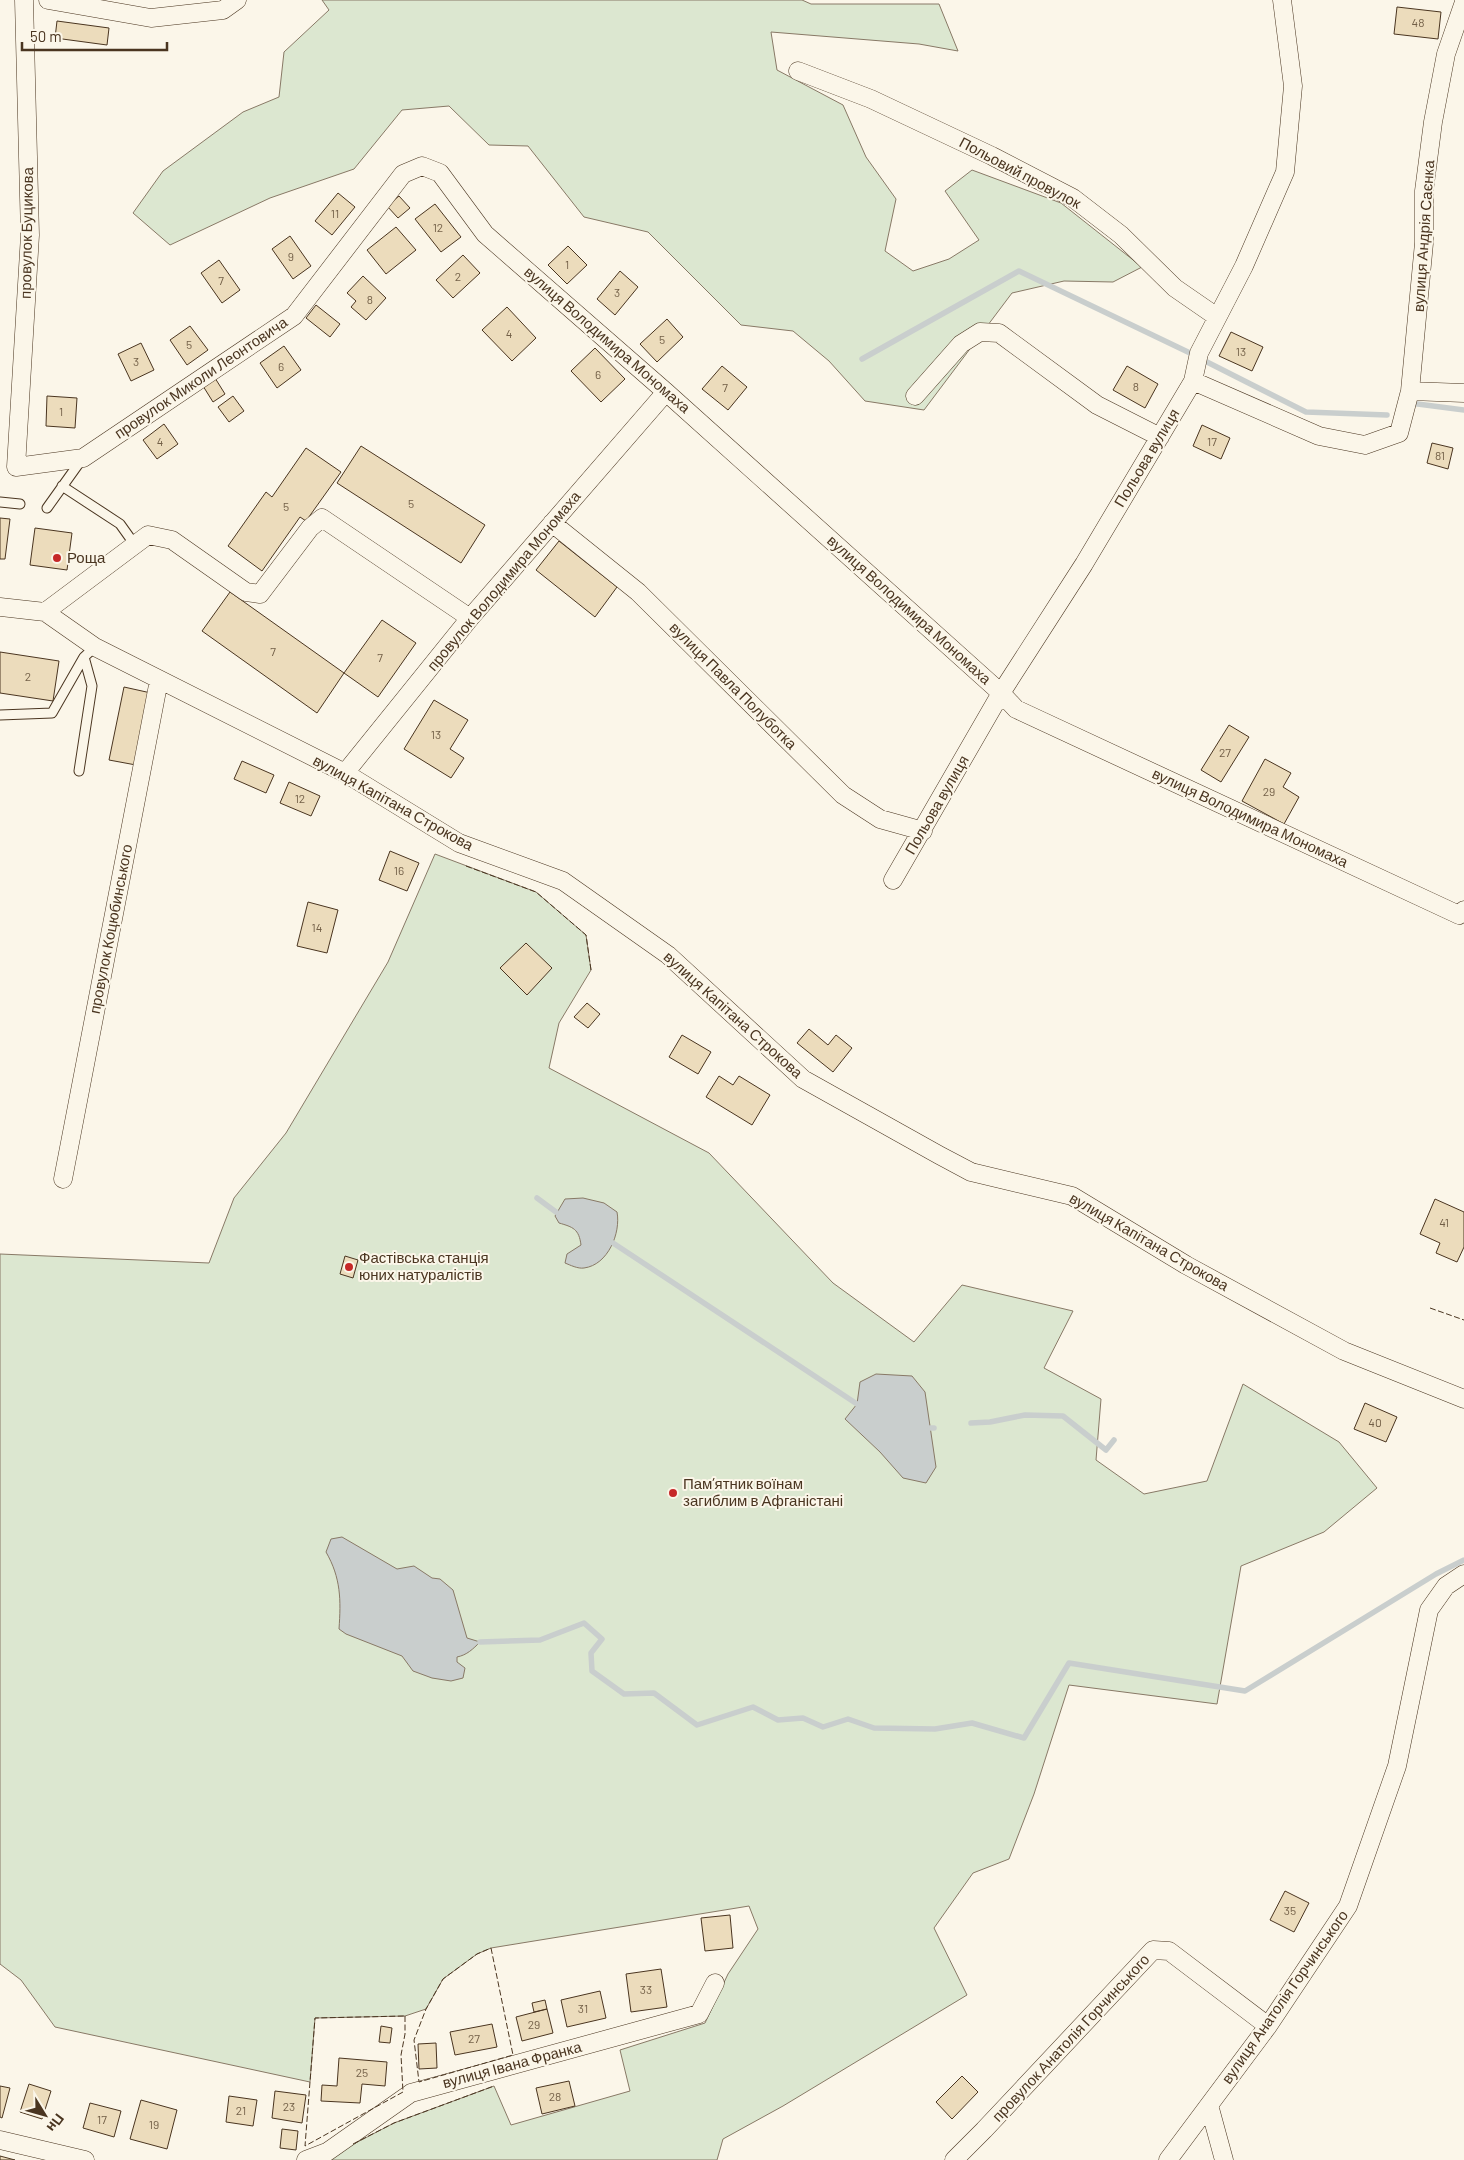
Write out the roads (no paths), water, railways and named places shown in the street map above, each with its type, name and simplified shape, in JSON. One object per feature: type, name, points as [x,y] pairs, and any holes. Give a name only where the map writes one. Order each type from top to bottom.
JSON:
[{"type":"street","name":"провулок Буцикова","points":[[16,467],[30,235],[24,0]]},
{"type":"street","points":[[48,0],[151,18],[223,10],[237,0]]},
{"type":"street","name":"Польова вулиця","points":[[893,880],[1001,693],[1084,564],[1193,380],[1200,353],[1244,266],[1285,172],[1293,86],[1282,0]]},
{"type":"street","name":"вулиця Андрія Саєнка","points":[[1193,380],[1319,436],[1365,445],[1400,433],[1410,391],[1424,243],[1424,191],[1433,122],[1446,54],[1464,2]]},
{"type":"street","name":"Польовий провулок","points":[[798,71],[871,99],[992,156],[1073,198],[1121,235],[1175,288],[1217,317]]},
{"type":"street","name":"провулок Миколи Леонтовича","points":[[16,467],[83,458],[294,316],[402,174],[422,166],[440,174]]},
{"type":"street","name":"вулиця Володимира Мономаха","points":[[440,174],[485,234],[666,392],[1001,693],[1016,709],[1459,915],[1464,910]]},
{"type":"street","points":[[915,396],[961,344],[980,332],[998,333],[1097,405],[1160,437]]},
{"type":"street","points":[[1410,391],[1464,393]]},
{"type":"street","name":"провулок Володимира Мономаха","points":[[345,773],[470,618],[666,392]]},
{"type":"street","points":[[44,612],[148,535],[172,540],[246,592],[260,594],[310,528],[322,518],[470,618]]},
{"type":"street","name":"вулиця Павла Полуботка","points":[[552,523],[638,592],[843,795],[880,819],[923,831]]},
{"type":"street","name":"вулиця Капітана Строкова","points":[[0,607],[44,612],[90,652],[159,680],[345,773],[459,843],[563,881],[668,955],[803,1079],[930,1150],[971,1172],[1072,1196],[1186,1265],[1344,1351],[1464,1399]]},
{"type":"street","name":"провулок Коцюбинського","points":[[63,1179],[159,680]]},
{"type":"street","name":"вулиця Анатолія Горчинського","points":[[1168,2160],[1268,2026],[1348,1906],[1397,1766],[1429,1610],[1446,1586],[1464,1574]]},
{"type":"street","name":"провулок Анатолія Горчинського","points":[[954,2160],[1153,1950],[1169,1951],[1268,2026]]},
{"type":"street","name":"вулиця Івана Франка","points":[[306,2160],[327,2152],[411,2093],[699,2014],[715,1983]]},
{"type":"street","points":[[1209,2105],[1224,2160]]},
{"type":"street","points":[[0,2140],[85,2160]]},
{"type":"lane","points":[[47,508],[83,458]]},
{"type":"lane","points":[[62,486],[120,524],[134,546]]},
{"type":"lane","points":[[0,502],[20,504]]},
{"type":"lane","points":[[0,715],[52,713],[90,652]]},
{"type":"lane","points":[[79,771],[92,686],[90,652]]},
{"type":"waterway","points":[[862,359],[1019,271],[1190,353]]},
{"type":"waterway","points":[[1207,362],[1306,412],[1387,415]]},
{"type":"waterway","points":[[1410,403],[1464,410]]},
{"type":"waterway","points":[[537,1198],[556,1212]]},
{"type":"waterway","points":[[613,1243],[857,1404]]},
{"type":"waterway","points":[[971,1423],[990,1422],[1025,1415],[1063,1416],[1106,1450],[1114,1440]]},
{"type":"waterway","points":[[480,1642],[540,1640],[584,1623],[602,1639],[591,1653],[592,1671],[624,1694],[654,1693],[697,1725],[753,1707],[778,1720],[803,1718],[823,1727],[848,1719],[874,1728],[935,1729],[972,1723],[1024,1738],[1069,1663],[1245,1691],[1436,1574],[1464,1560]]},
{"type":"place","name":"Роща","points":[[57,558]]},
{"type":"place","name":"Фастівська станція юних натуралістів","points":[[349,1267]]},
{"type":"place","name":"Пам’ятник воїнам загиблим в Афганістані","points":[[673,1493]]}]
